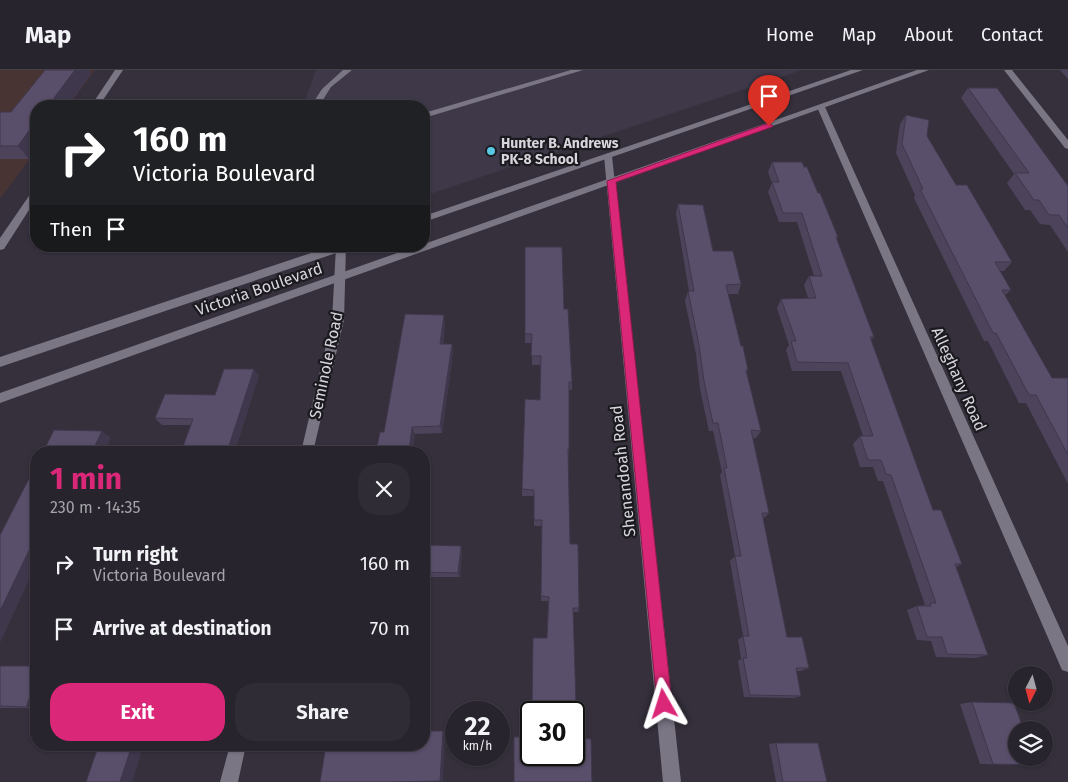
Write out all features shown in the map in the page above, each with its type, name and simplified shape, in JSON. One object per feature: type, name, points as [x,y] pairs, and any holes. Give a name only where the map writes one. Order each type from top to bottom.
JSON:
[{"type":"main road","points":[[99,100],[119,70]]},
{"type":"main road","points":[[318,100],[333,81],[348,70]]},
{"type":"main road","points":[[430,114],[579,70]]},
{"type":"main road","points":[[430,217],[859,70]]},
{"type":"main road","name":"Victoria Boulevard","points":[[430,246],[925,70]]},
{"type":"main road","points":[[1008,70],[1068,146]]},
{"type":"main road","name":"Alleghany Road","points":[[821,107],[1068,664]]},
{"type":"main road","name":"Shenandoah Road","points":[[608,156],[672,782]]},
{"type":"main road","points":[[0,246],[30,201]]},
{"type":"main road","name":"Victoria Boulevard","points":[[0,362],[324,252]]},
{"type":"main road","name":"Seminole Road","points":[[308,446],[338,320],[342,252]]},
{"type":"main road","name":"Victoria Boulevard","points":[[0,398],[413,252]]},
{"type":"main road","points":[[229,782],[237,751]]},
{"type":"shaded area","points":[[0,70],[95,70],[72,100],[30,100],[30,158],[0,199]]},
{"type":"shaded area","name":"Hunter B. Andrews PK-8 School","points":[[316,70],[802,70],[430,194],[430,100],[305,100]]},
{"type":"building","points":[[45,70],[75,70],[52,100],[30,100],[30,129],[18,146],[0,146],[0,112],[11,112]]},
{"type":"building","points":[[968,88],[997,88],[1068,186],[1068,228],[1059,215],[1049,215],[1039,200],[1034,200],[1015,173],[1029,173]]},
{"type":"building","points":[[906,115],[929,120],[927,136],[956,185],[967,185],[1012,262],[995,262],[1011,290],[1002,290],[1052,378],[1068,378],[1068,455],[1036,395],[1029,395],[996,333],[993,333],[920,189],[923,189],[902,144]]},
{"type":"building","points":[[772,162],[802,162],[804,167],[807,167],[818,193],[820,193],[874,337],[870,337],[933,510],[941,510],[962,564],[955,564],[988,655],[947,654],[942,637],[927,637],[917,606],[931,606],[930,603],[936,603],[891,475],[886,474],[881,460],[868,460],[860,436],[873,436],[848,363],[797,362],[791,341],[796,341],[781,299],[816,298],[809,276],[822,276],[802,213],[783,213],[772,182],[779,182]]},
{"type":"building","points":[[678,204],[703,205],[713,251],[733,251],[741,284],[726,285],[741,346],[743,346],[748,370],[746,370],[761,431],[751,430],[769,513],[762,513],[787,637],[802,637],[809,668],[796,668],[801,696],[750,695],[743,658],[747,658],[743,636],[749,636],[735,556],[741,556],[724,468],[727,468],[718,423],[713,423],[704,381],[688,291],[694,291]]},
{"type":"building","points":[[525,247],[562,247],[564,309],[568,309],[572,382],[569,382],[568,449],[570,544],[578,544],[579,608],[573,608],[576,701],[532,701],[533,638],[547,638],[549,597],[541,596],[542,520],[534,520],[534,490],[522,489],[525,399],[540,400],[541,356],[531,356],[532,334],[525,334]]},
{"type":"building","points":[[405,314],[444,315],[440,344],[452,344],[440,426],[412,427],[410,446],[377,446],[380,432],[384,432]]},
{"type":"building","points":[[224,369],[254,369],[229,446],[183,446],[193,419],[155,418],[165,394],[215,395]]},
{"type":"building","points":[[54,430],[102,431],[95,446],[46,446]]},
{"type":"building","points":[[30,477],[30,548],[0,611],[0,535]]},
{"type":"building","points":[[430,545],[461,546],[458,573],[430,572]]},
{"type":"building","points":[[0,666],[30,666],[30,697],[26,707],[0,706]]},
{"type":"building","points":[[972,702],[1008,703],[1008,711],[1017,711],[1021,721],[1008,721],[1008,764],[993,764]]},
{"type":"building","points":[[430,731],[443,731],[440,781],[320,782],[325,751],[430,751]]},
{"type":"building","points":[[514,737],[520,737],[520,766],[585,766],[585,739],[591,739],[592,782],[514,782]]},
{"type":"building","points":[[776,743],[818,743],[827,782],[783,782]]},
{"type":"building","points":[[97,751],[130,751],[120,782],[86,782]]},
{"type":"place","name":"Hunter B. Andrews PK-8 School","points":[[491,151]]},
{"type":"route","points":[[664,704],[611,181],[769,126]]}]
